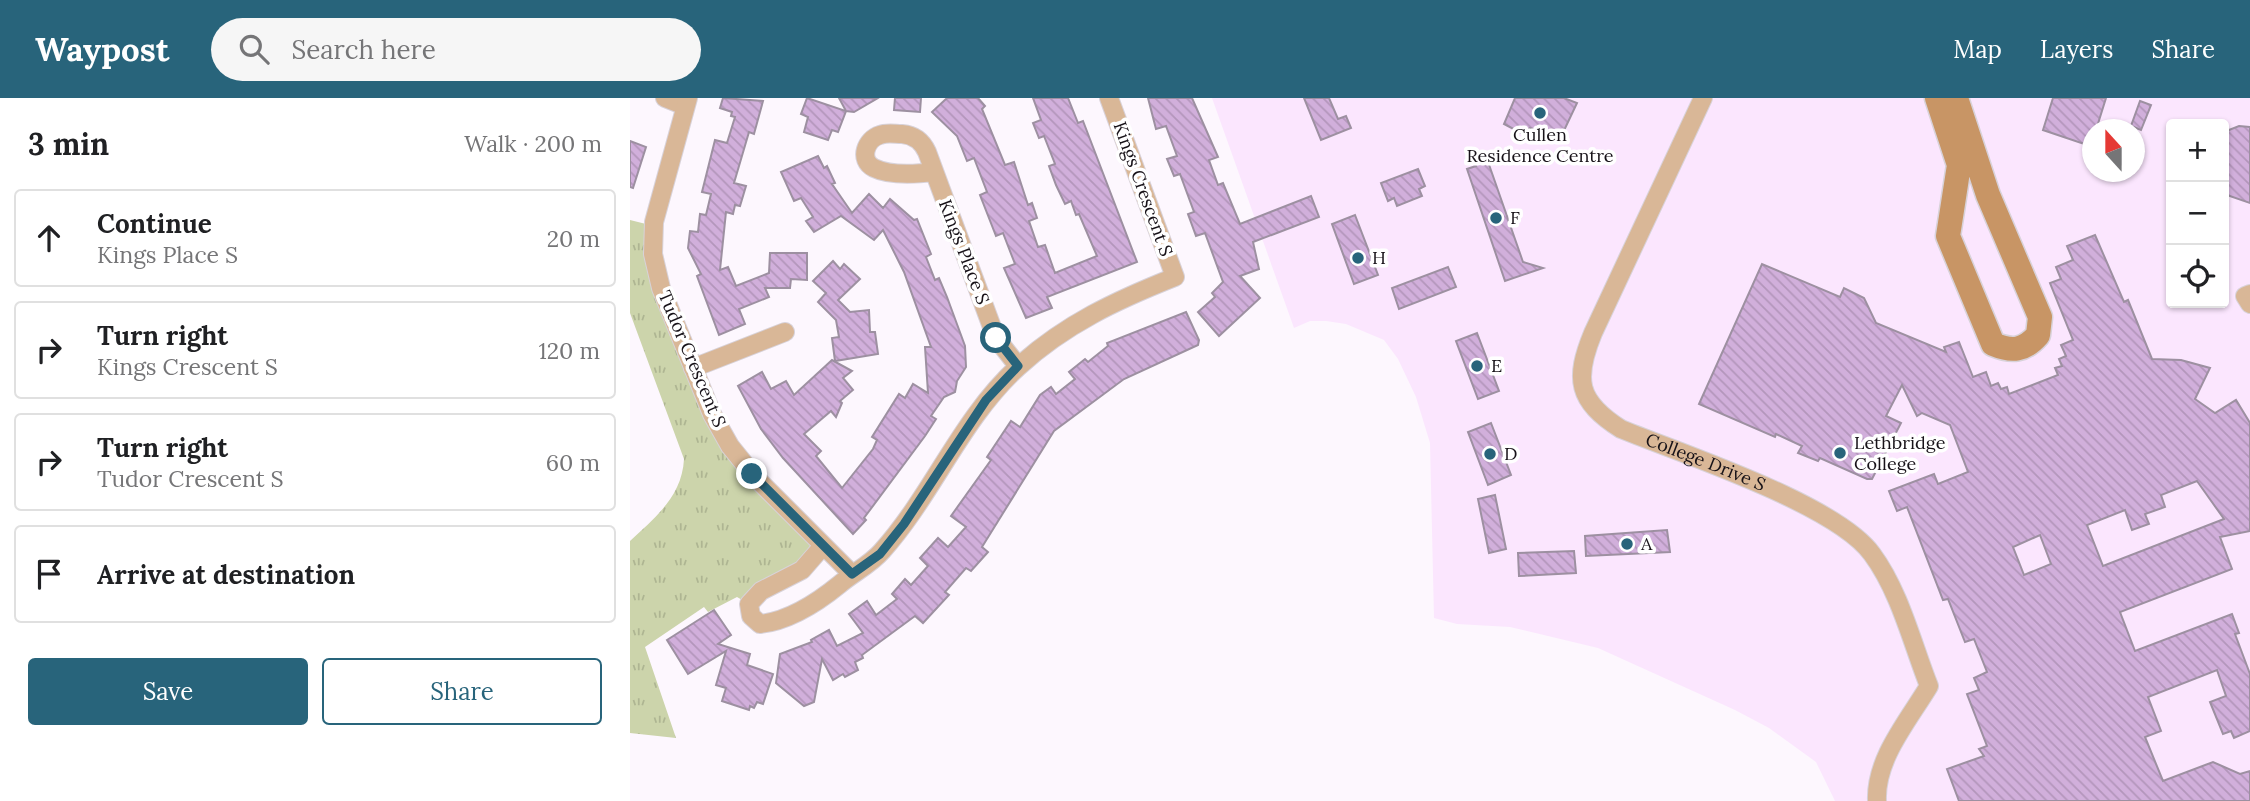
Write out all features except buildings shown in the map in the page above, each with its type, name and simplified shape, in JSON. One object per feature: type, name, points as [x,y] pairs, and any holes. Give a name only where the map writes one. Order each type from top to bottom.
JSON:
[{"type":"street","points":[[665,98],[687,102]]},
{"type":"street","name":"Kings Crescent S","points":[[822,547],[802,570],[761,591],[749,604],[751,616],[760,624],[776,622],[824,597],[880,554],[904,524],[986,400],[1018,366],[1081,318],[1175,277],[1109,98]]},
{"type":"street","points":[[1937,98],[1959,166],[1948,236],[1993,344],[2008,350],[2022,349],[2038,335],[2040,317],[1988,195],[1956,98]]},
{"type":"street","name":"College Drive S","points":[[1695,100],[1581,361],[1582,387],[1596,410],[1621,429],[1797,502],[1845,528],[1871,553],[1892,591],[1929,686],[1886,756],[1876,788],[1877,801]]},
{"type":"street","name":"Tudor Crescent S","points":[[687,102],[654,222],[653,254],[661,288],[693,368],[730,446],[822,547],[852,574]]},
{"type":"street","name":"Kings Place S","points":[[934,172],[996,338],[1018,366]]},
{"type":"street","points":[[1953,201],[1988,195]]},
{"type":"street","points":[[693,368],[785,332]]},
{"type":"shaded area","name":"Lethbridge College","points":[[1212,98],[2250,98],[2250,801],[1835,801],[1816,762],[1769,728],[1735,710],[1598,648],[1510,627],[1457,624],[1434,618],[1430,443],[1416,397],[1398,359],[1384,340],[1346,324],[1310,321],[1294,328]]},
{"type":"green space","points":[[630,220],[654,226],[653,254],[712,414],[822,547],[749,604],[737,597],[708,612],[704,607],[645,647],[676,738],[630,733],[630,541],[673,495],[684,459],[630,313]]},
{"type":"place","name":"Cullen Residence Centre","points":[[1540,113]]},
{"type":"place","name":"F","points":[[1496,218]]},
{"type":"place","name":"H","points":[[1358,258]]},
{"type":"place","name":"E","points":[[1477,366]]},
{"type":"place","name":"Lethbridge College","points":[[1840,453]]},
{"type":"place","name":"D","points":[[1490,454]]},
{"type":"place","name":"A","points":[[1627,544]]},
{"type":"route","points":[[752,474],[822,547],[852,574],[880,554],[904,524],[986,400],[1018,366],[996,338]]}]
